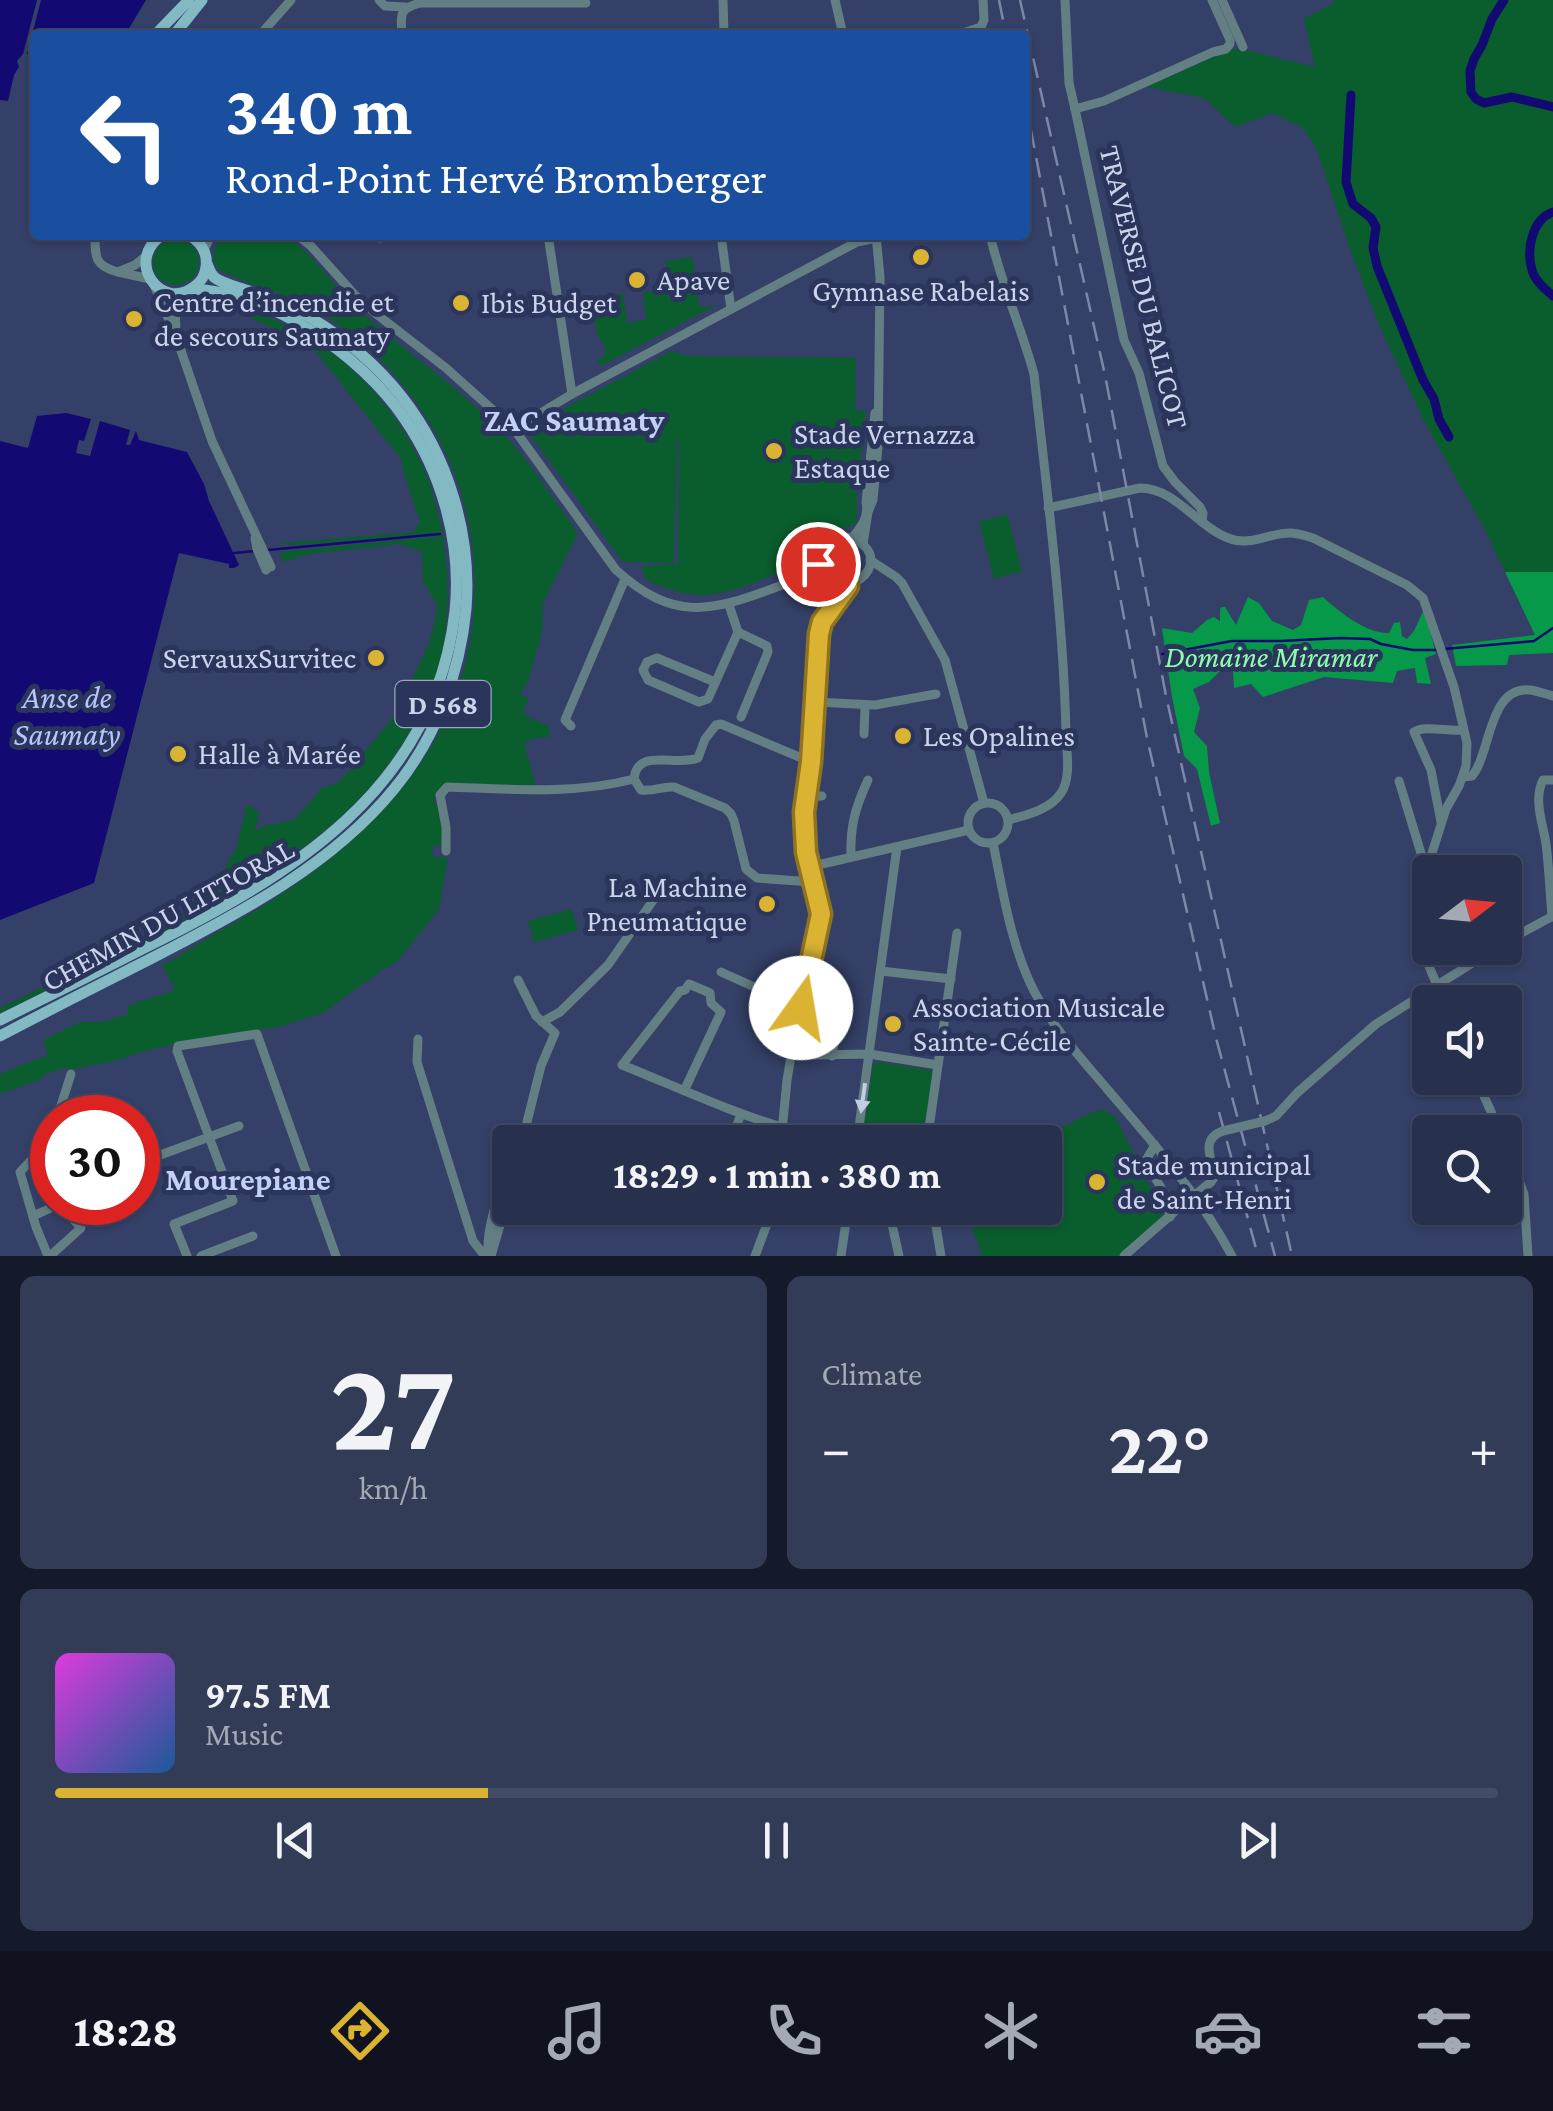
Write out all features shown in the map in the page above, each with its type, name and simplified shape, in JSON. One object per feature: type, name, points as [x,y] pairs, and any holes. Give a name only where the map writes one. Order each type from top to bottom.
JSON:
[{"type":"main road","points":[[160,30],[189,0]]},
{"type":"main road","points":[[178,30],[202,0]]},
{"type":"main road","points":[[152,282],[146,256],[153,240]]},
{"type":"main road","name":"CHEMIN DU LITTORAL","points":[[0,1036],[254,903],[334,847],[403,776],[426,741],[458,662],[467,597],[466,554],[452,490],[425,432],[392,384],[348,342],[308,317],[216,278],[197,240]]},
{"type":"main road","points":[[188,291],[204,274],[205,257]]},
{"type":"main road","name":"CHEMIN DU LITTORAL","points":[[0,1020],[186,928],[306,854],[364,806],[395,768],[431,707],[447,659],[457,576],[447,511],[434,473],[406,420],[380,386],[357,363],[306,327],[230,294],[210,290],[174,293],[163,291],[152,282]]},
{"type":"street","points":[[264,30],[291,0]]},
{"type":"street","points":[[380,0],[385,6],[406,7],[420,3],[586,3]]},
{"type":"street","points":[[724,0],[724,30]]},
{"type":"street","points":[[836,0],[842,30]]},
{"type":"street","points":[[972,30],[981,27],[984,20],[983,0]]},
{"type":"street","name":"TRAVERSE DU BALICOT","points":[[1065,0],[1069,83],[1124,340],[1139,373],[1159,454],[1168,474],[1200,507],[1202,522]]},
{"type":"street","points":[[1075,109],[1104,101],[1226,49],[1230,40],[1212,0]]},
{"type":"street","points":[[1222,0],[1243,47]]},
{"type":"street","points":[[402,30],[402,12],[406,7]]},
{"type":"street","points":[[95,240],[96,256],[103,267],[152,282],[178,339],[212,441],[268,568]]},
{"type":"street","points":[[205,257],[210,240]]},
{"type":"street","points":[[303,240],[375,313],[446,368],[514,429],[616,570],[636,588],[672,604],[701,609],[729,605],[800,579],[820,577],[848,586],[866,575],[886,571]]},
{"type":"street","points":[[549,240],[572,394]]},
{"type":"street","points":[[722,240],[732,309]]},
{"type":"street","points":[[514,429],[572,394],[863,240]]},
{"type":"street","points":[[852,538],[862,527],[873,500],[877,469],[877,240]]},
{"type":"street","points":[[991,240],[1034,374],[1062,639],[1067,776],[1062,792],[1048,806],[1008,820]]},
{"type":"street","points":[[118,272],[135,266],[146,256]]},
{"type":"street","points":[[178,339],[176,306],[188,291]]},
{"type":"street","points":[[1048,508],[1150,488],[1229,539],[1243,542],[1284,534],[1313,538],[1407,585],[1426,602],[1464,730],[1468,758],[1432,855]]},
{"type":"street","points":[[868,512],[863,544],[870,560],[896,577],[906,589],[945,660],[984,803]]},
{"type":"street","points":[[835,603],[832,581],[822,568],[826,547],[835,539],[852,538],[863,544]]},
{"type":"street","points":[[800,579],[822,558]]},
{"type":"street","points":[[866,575],[870,560]]},
{"type":"street","points":[[572,726],[565,720],[625,579]]},
{"type":"street","points":[[782,1125],[821,914],[804,825],[819,634],[822,622],[848,586]]},
{"type":"street","points":[[715,682],[657,658],[647,662],[644,670],[648,680],[699,702],[708,699],[738,632],[729,605]]},
{"type":"street","points":[[738,632],[767,646],[768,652],[740,718]]},
{"type":"street","points":[[1463,777],[1476,773],[1492,721],[1512,695],[1528,690],[1553,696]]},
{"type":"street","points":[[815,702],[865,706],[936,694]]},
{"type":"street","points":[[864,734],[865,706]]},
{"type":"street","points":[[811,762],[721,724],[705,739],[698,758],[640,762],[634,779],[642,790],[674,787],[724,808],[734,821],[746,869],[757,878],[812,882]]},
{"type":"street","points":[[1442,825],[1430,770],[1414,732],[1420,728],[1464,730]]},
{"type":"street","points":[[446,851],[440,794],[447,787],[602,788],[634,779]]},
{"type":"street","points":[[850,857],[850,829],[868,780]]},
{"type":"street","points":[[1522,933],[1553,916],[1538,804],[1540,784],[1553,780]]},
{"type":"street","points":[[1399,781],[1421,855]]},
{"type":"street","points":[[805,797],[822,796]]},
{"type":"street","points":[[984,803],[1002,808],[1008,820],[1007,832],[994,843],[976,840],[969,830],[972,810],[984,803]]},
{"type":"street","points":[[809,867],[969,830]]},
{"type":"street","points":[[994,843],[1019,956],[1034,992],[1067,1042],[1204,1206],[1232,1256]]},
{"type":"street","points":[[859,1125],[898,848]]},
{"type":"street","points":[[542,1022],[560,1012],[608,965],[654,899]]},
{"type":"street","points":[[929,1125],[957,933]]},
{"type":"street","points":[[1438,985],[1469,965]]},
{"type":"street","points":[[882,971],[951,979]]},
{"type":"street","points":[[721,972],[801,1008]]},
{"type":"street","points":[[518,980],[536,1016],[556,1033],[540,1066],[526,1125]]},
{"type":"street","points":[[684,1090],[721,1012],[711,1003],[710,993],[689,984],[622,1065],[742,1114],[779,1125]]},
{"type":"street","points":[[1124,1256],[1211,1182],[1216,1175],[1209,1152],[1213,1135],[1276,1116],[1376,1024],[1412,1001]]},
{"type":"street","points":[[832,1056],[836,1029]]},
{"type":"street","points":[[187,1256],[174,1224],[233,1201],[178,1046],[257,1034],[336,1256]]},
{"type":"street","points":[[418,1039],[417,1062],[474,1241],[488,1256]]},
{"type":"street","points":[[812,1055],[869,1054],[938,1065]]},
{"type":"street","points":[[776,1061],[793,1058]]},
{"type":"street","points":[[64,1095],[71,1074]]},
{"type":"street","points":[[737,1125],[742,1114]]},
{"type":"street","points":[[160,1155],[239,1126]]},
{"type":"street","points":[[1155,1145],[1146,1162],[1173,1214]]},
{"type":"street","points":[[30,1160],[20,1172],[30,1203]]},
{"type":"street","points":[[1522,1189],[1528,1256]]},
{"type":"street","points":[[488,1256],[492,1224]]},
{"type":"street","points":[[37,1225],[49,1256],[81,1228],[78,1225]]},
{"type":"street","points":[[488,1256],[498,1225]]},
{"type":"street","points":[[755,1256],[767,1225]]},
{"type":"street","points":[[841,1256],[846,1225]]},
{"type":"street","points":[[892,1225],[899,1256]]},
{"type":"street","points":[[936,1225],[941,1256]]},
{"type":"street","points":[[201,1256],[253,1236]]},
{"type":"green space","points":[[1333,0],[1553,0],[1553,572],[1505,572],[1423,419],[1379,325],[1316,147],[1303,128],[1273,113],[1235,127],[1204,98],[1147,87],[1211,58],[1218,49],[1241,49],[1315,67],[1304,19],[1334,3]]},
{"type":"green space","points":[[221,240],[288,240],[305,251],[351,303],[505,435],[578,533],[543,603],[542,633],[520,695],[529,699],[522,713],[548,724],[550,737],[524,743],[536,786],[445,785],[434,796],[435,805],[440,804],[443,845],[433,846],[432,852],[434,857],[448,858],[439,909],[398,961],[323,1013],[278,1027],[191,1041],[68,1070],[66,1067],[0,1094],[0,1074],[48,1055],[43,1040],[80,1022],[102,1022],[129,1014],[127,1006],[175,989],[162,965],[304,879],[345,847],[382,812],[414,773],[440,730],[460,682],[474,609],[470,530],[454,472],[427,418],[390,370],[345,330],[293,299],[220,271],[214,263]]},
{"type":"green space","points":[[167,241],[185,241],[197,253],[197,271],[185,283],[167,283],[155,271],[155,253]]},
{"type":"green space","points":[[692,257],[699,307],[716,305],[601,366],[597,361],[605,355],[605,346],[597,335],[593,300],[614,299],[623,294],[627,323],[646,320],[643,292],[672,291],[665,261]]},
{"type":"green space","points":[[252,311],[308,337],[356,373],[377,395],[426,474],[443,533],[282,543],[415,532],[415,526],[421,524],[402,460],[316,352],[249,317]]},
{"type":"green space","points":[[672,351],[686,356],[856,358],[855,410],[866,411],[857,522],[824,536],[808,563],[787,563],[787,570],[732,590],[701,595],[684,593],[645,579],[642,566],[678,564],[677,441],[674,563],[623,562],[532,437],[535,424]]},
{"type":"green space","points":[[1007,514],[1022,571],[994,579],[979,522]]},
{"type":"green space","points":[[443,536],[447,598],[441,658],[415,722],[374,783],[322,833],[263,875],[160,934],[0,1013],[0,1008],[190,911],[222,874],[237,846],[246,807],[250,805],[259,813],[255,833],[260,827],[294,820],[322,788],[345,776],[395,715],[429,644],[438,606],[423,581],[422,552],[400,544],[309,554],[283,562],[280,552]]},
{"type":"green space","points":[[1505,572],[1553,572],[1553,653],[1509,655],[1507,665],[1456,666],[1452,645],[1535,635]]},
{"type":"green space","name":"Domaine Miramar","points":[[1248,597],[1259,603],[1272,621],[1293,630],[1301,625],[1309,600],[1323,597],[1372,630],[1389,633],[1394,623],[1400,622],[1402,636],[1407,639],[1424,609],[1436,654],[1425,658],[1431,684],[1417,683],[1415,668],[1397,671],[1393,683],[1324,677],[1263,697],[1251,684],[1234,688],[1233,670],[1220,671],[1209,682],[1193,689],[1200,708],[1194,732],[1207,746],[1220,823],[1211,826],[1197,769],[1184,756],[1162,628],[1192,633],[1214,617],[1220,621],[1222,607],[1236,625]]},
{"type":"green space","points":[[572,909],[578,930],[534,942],[528,921]]},
{"type":"green space","points":[[877,1062],[931,1070],[926,1125],[864,1125],[873,1065]]},
{"type":"green space","name":"Stade municipal de Saint-Henri","points":[[1100,1110],[1116,1118],[1165,1218],[1118,1256],[982,1256],[972,1225],[1062,1225],[1062,1127]]},
{"type":"water","points":[[0,0],[37,0],[8,101],[0,100]]},
{"type":"water","points":[[41,0],[146,0],[128,30],[33,30]]},
{"type":"water","name":"Anse de Saumaty","points":[[66,413],[91,419],[76,453],[90,456],[100,421],[130,430],[126,445],[130,445],[136,431],[139,440],[187,452],[239,565],[229,568],[229,564],[179,553],[94,883],[0,920],[0,441],[28,448],[37,416]]},
{"type":"waterway","points":[[1504,0],[1474,59],[1471,92],[1484,103],[1512,97],[1553,107]]},
{"type":"waterway","points":[[1351,95],[1346,182],[1353,204],[1376,227],[1373,248],[1377,266],[1449,437]]},
{"type":"waterway","points":[[1553,212],[1536,228],[1530,253],[1535,278],[1553,296]]},
{"type":"waterway","points":[[268,550],[440,534]]},
{"type":"waterway","points":[[234,553],[255,551]]},
{"type":"waterway","points":[[1444,649],[1534,641],[1553,628]]},
{"type":"waterway","points":[[1162,654],[1232,641],[1341,638],[1436,650]]},
{"type":"tunnel","points":[[797,1055],[812,1055]]},
{"type":"railway","points":[[999,0],[1005,30]]},
{"type":"railway","points":[[1020,0],[1027,30]]},
{"type":"railway","points":[[1030,44],[1105,375],[1166,696],[1292,1256]]},
{"type":"railway","points":[[1030,125],[1147,738],[1216,1038],[1275,1256]]},
{"type":"railway","points":[[1219,1112],[1258,1256]]},
{"type":"place","name":"Gymnase Rabelais","points":[[921,257]]},
{"type":"place","name":"Apave","points":[[637,280]]},
{"type":"place","name":"Ibis Budget","points":[[461,303]]},
{"type":"place","name":"Centre d’incendie et de secours Saumaty","points":[[134,319]]},
{"type":"place","name":"Stade Vernazza Estaque","points":[[774,451]]},
{"type":"place","name":"ServauxSurvitec","points":[[376,658]]},
{"type":"place","name":"Les Opalines","points":[[903,736]]},
{"type":"place","name":"Halle à Marée","points":[[178,754]]},
{"type":"place","name":"La Machine Pneumatique","points":[[767,904]]},
{"type":"place","name":"Association Musicale Sainte-Cécile","points":[[893,1024]]},
{"type":"place","name":"Stade municipal de Saint-Henri","points":[[1097,1182]]},
{"type":"district","name":"ZAC Saumaty","points":[[574,420]]},
{"type":"district","name":"Mourepiane","points":[[248,1179]]},
{"type":"route","points":[[801,1008],[821,914],[806,852],[804,812],[819,634],[822,622],[848,586],[827,577],[822,558],[818,564]]}]
